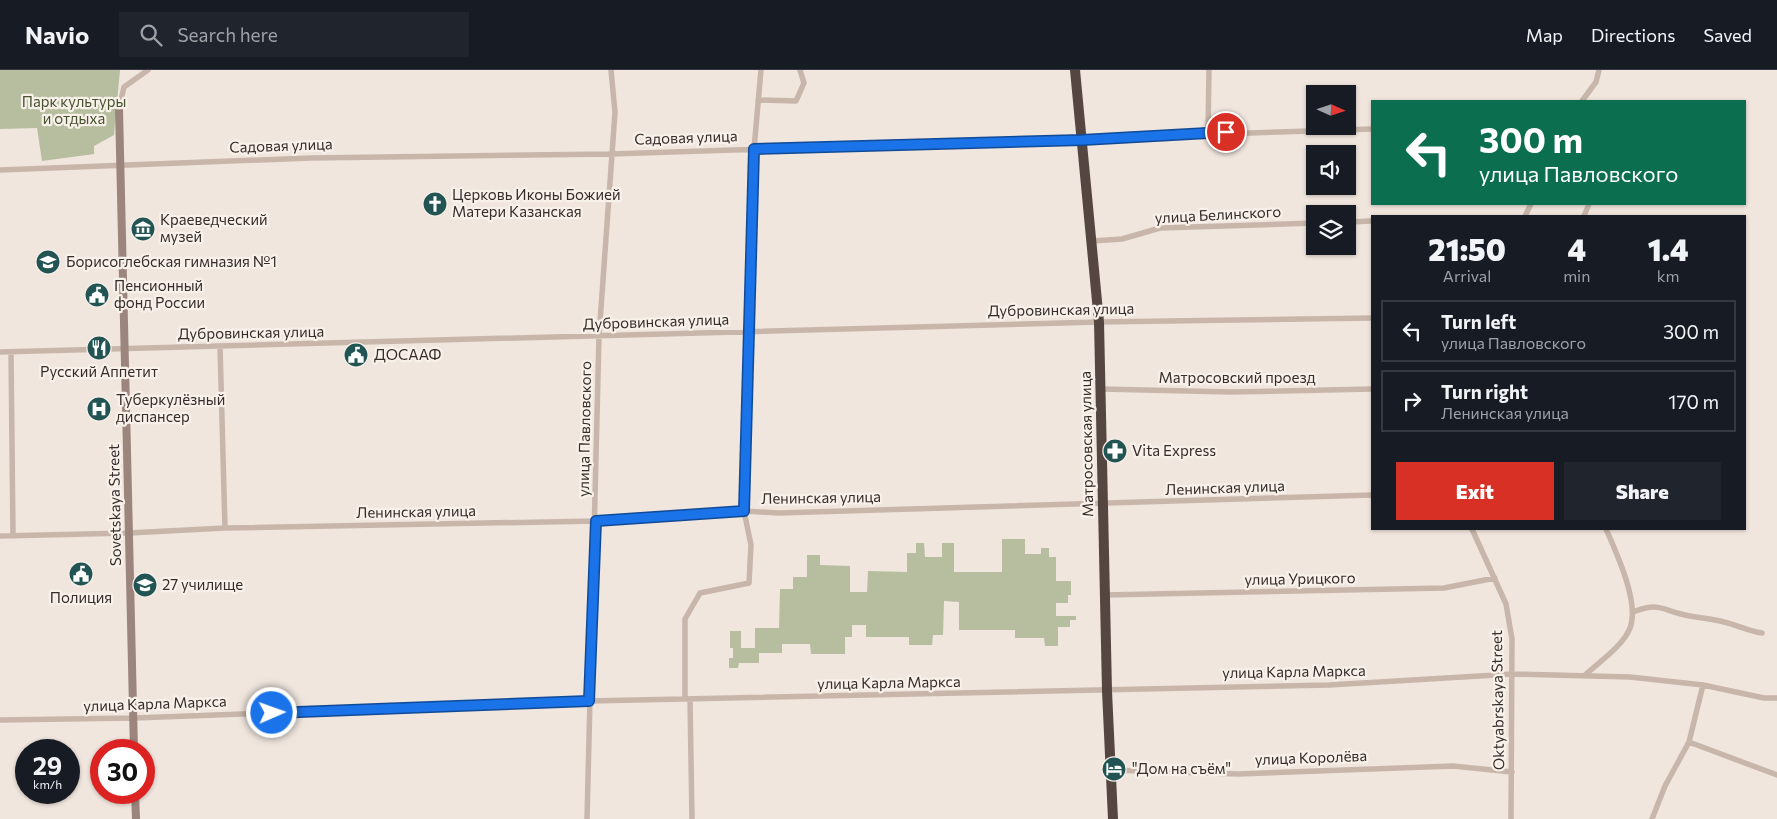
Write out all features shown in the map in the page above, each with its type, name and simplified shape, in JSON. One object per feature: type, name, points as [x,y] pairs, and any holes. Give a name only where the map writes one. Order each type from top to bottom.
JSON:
[{"type":"highway","name":"Матросовская улица","points":[[1075,70],[1099,322],[1104,594],[1114,819]]},
{"type":"street","points":[[119,109],[124,87],[148,70]]},
{"type":"street","name":"улица Павловского","points":[[587,819],[589,701],[596,521],[599,336],[614,112],[611,70]]},
{"type":"street","points":[[692,819],[685,619],[700,593],[749,583],[751,545],[744,511],[748,331],[754,149],[761,70]]},
{"type":"street","points":[[758,100],[796,101],[804,83],[800,70]]},
{"type":"street","points":[[1208,132],[1209,70]]},
{"type":"street","points":[[1583,100],[1596,82],[1599,70]]},
{"type":"street","name":"Sovetskaya Street","points":[[119,109],[134,739]]},
{"type":"street","name":"Садовая улица","points":[[0,170],[311,158],[611,154],[1082,140],[1208,132],[1371,129]]},
{"type":"street","points":[[1356,222],[1371,221]]},
{"type":"street","name":"улица Белинского","points":[[1092,241],[1122,239],[1160,228],[1306,223]]},
{"type":"street","name":"Дубровинская улица","points":[[0,352],[1099,322],[1371,318]]},
{"type":"street","points":[[220,346],[225,528]]},
{"type":"street","points":[[11,352],[13,536]]},
{"type":"street","name":"Матросовский проезд","points":[[1101,389],[1231,392],[1371,389]]},
{"type":"street","name":"Ленинская улица","points":[[0,536],[129,534],[225,528],[596,521],[744,511],[779,513],[1371,496]]},
{"type":"street","name":"Oktyabrskaya Street","points":[[1472,530],[1506,604],[1512,639],[1511,819]]},
{"type":"street","points":[[1585,675],[1621,641],[1630,628],[1633,612],[1626,581],[1606,530]]},
{"type":"street","name":"улица Урицкого","points":[[1104,594],[1444,588],[1495,578]]},
{"type":"street","points":[[1633,612],[1647,607],[1664,607],[1681,614],[1726,622],[1749,631],[1762,633]]},
{"type":"street","name":"улица Карла Маркса","points":[[0,720],[134,718],[589,701],[1107,691],[1196,686],[1388,682],[1513,674],[1630,677],[1703,685],[1764,698],[1777,698]]},
{"type":"street","points":[[1652,819],[1665,786],[1689,742],[1703,685]]},
{"type":"street","points":[[1689,742],[1777,775]]},
{"type":"street","name":"улица Королёва","points":[[1111,770],[1238,774],[1453,766],[1512,772]]},
{"type":"street","points":[[136,804],[136,819]]},
{"type":"green space","name":"Парк культуры и отдыха","points":[[0,70],[120,70],[114,135],[94,146],[94,154],[42,161],[37,128],[0,129]]},
{"type":"green space","points":[[1002,539],[1025,539],[1025,554],[1041,554],[1041,548],[1049,548],[1049,557],[1056,557],[1056,581],[1071,581],[1071,595],[1068,595],[1068,603],[1056,603],[1056,616],[1076,616],[1076,620],[1070,620],[1070,627],[1058,627],[1058,646],[1045,646],[1044,638],[1015,638],[1015,630],[959,630],[959,602],[944,601],[943,635],[933,635],[932,645],[909,645],[909,637],[866,637],[866,625],[852,625],[852,637],[845,637],[845,654],[811,654],[810,644],[782,644],[782,653],[759,653],[759,663],[739,663],[738,668],[729,668],[729,658],[733,658],[733,648],[730,648],[730,631],[741,631],[741,648],[755,648],[755,628],[779,628],[780,589],[793,589],[793,577],[807,577],[807,555],[820,555],[820,565],[850,566],[850,592],[867,592],[868,571],[907,572],[907,553],[916,553],[916,543],[924,543],[925,557],[942,557],[942,543],[954,543],[954,572],[1002,572]]},
{"type":"place","name":"Церковь Иконы Божией Матери Казанская","points":[[435,204]]},
{"type":"place","name":"Краеведческий музей","points":[[143,229]]},
{"type":"place","name":"Борисоглебская гимназия №1","points":[[48,262]]},
{"type":"place","name":"Пенсионный фонд России","points":[[97,295]]},
{"type":"place","name":"Русский Аппетит","points":[[99,348]]},
{"type":"place","name":"ДОСААФ","points":[[356,355]]},
{"type":"place","name":"Туберкулёзный диспансер","points":[[99,409]]},
{"type":"place","name":"Vita Express","points":[[1115,451]]},
{"type":"place","name":"Полиция","points":[[81,574]]},
{"type":"place","name":"27 училище","points":[[145,585]]},
{"type":"place","name":"\"Дом на съём\"","points":[[1114,769]]},
{"type":"route","points":[[272,713],[589,701],[596,521],[744,511],[745,414],[754,149],[1082,140],[1226,132]]}]
